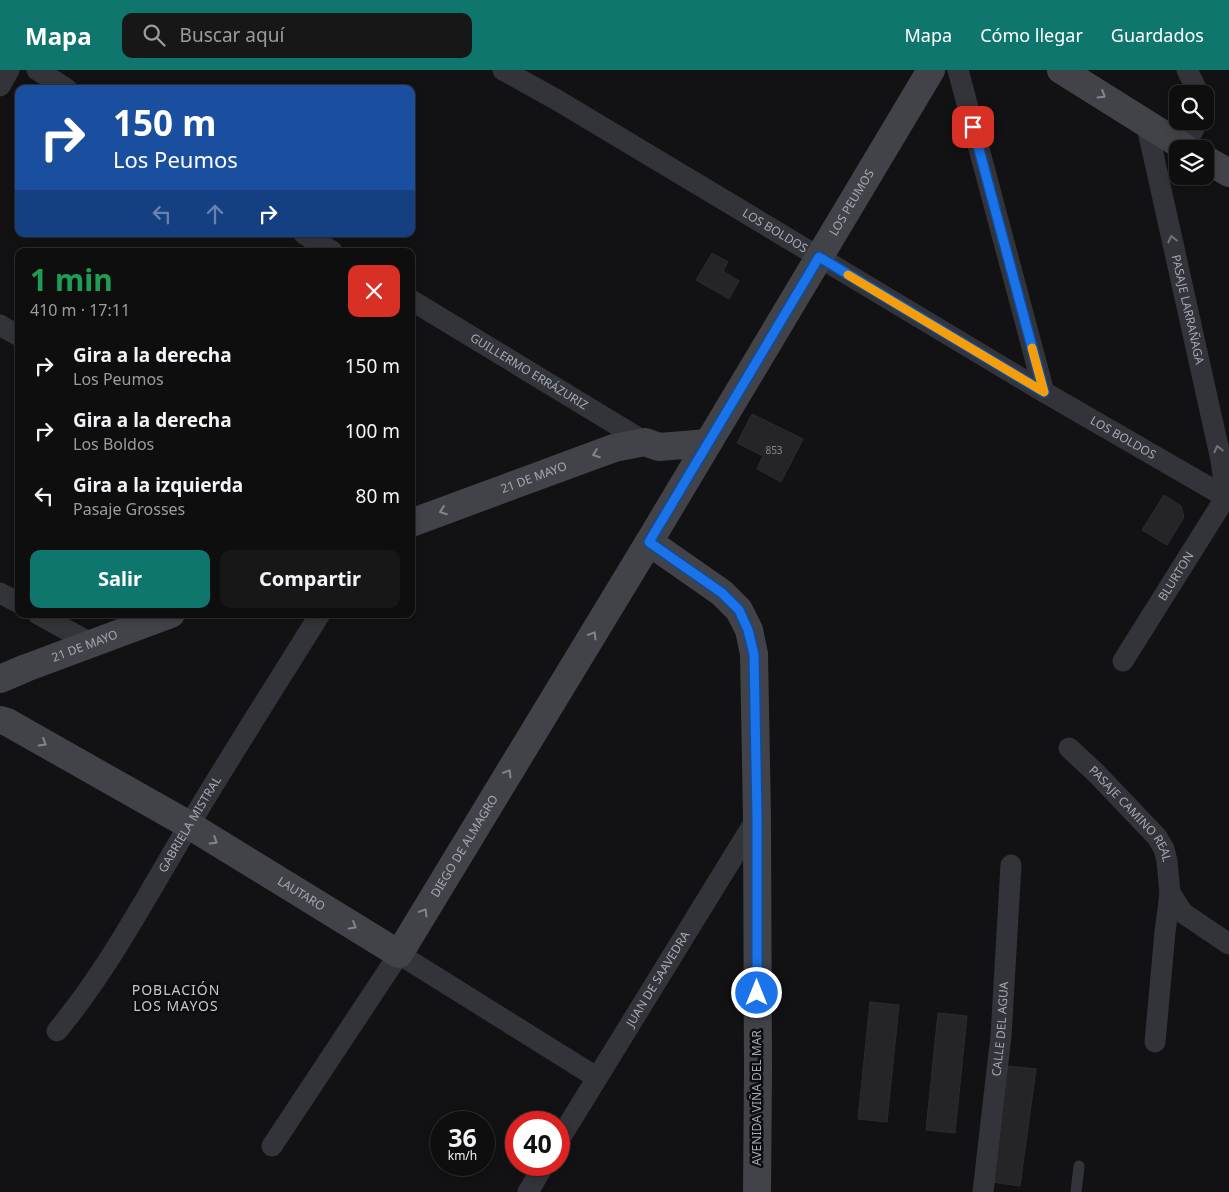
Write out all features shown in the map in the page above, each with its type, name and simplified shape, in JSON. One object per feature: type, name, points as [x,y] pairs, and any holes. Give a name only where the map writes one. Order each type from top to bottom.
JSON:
[{"type":"street","points":[[0,86],[9,70]]},
{"type":"street","points":[[37,70],[61,85]]},
{"type":"street","name":"LOS BOLDOS","points":[[503,70],[557,100],[1044,392],[1228,496]]},
{"type":"street","name":"LOS PEUMOS","points":[[649,542],[931,70]]},
{"type":"street","points":[[958,70],[1044,392]]},
{"type":"street","points":[[1061,70],[1174,140]]},
{"type":"street","points":[[1187,70],[1194,85]]},
{"type":"street","name":"PASAJE LARRAÑAGA","points":[[1146,122],[1228,496]]},
{"type":"street","points":[[1214,164],[1229,173]]},
{"type":"street","points":[[309,237],[327,248]]},
{"type":"street","name":"GUILLERMO ERRÁZURIZ","points":[[415,302],[652,445]]},
{"type":"street","points":[[0,325],[15,334]]},
{"type":"street","name":"21 DE MAYO","points":[[415,522],[614,448],[708,443]]},
{"type":"street","points":[[652,445],[685,480]]},
{"type":"street","name":"BLURTON","points":[[1123,661],[1228,496]]},
{"type":"street","name":"AVENIDA VIÑA DEL MAR","points":[[649,542],[722,593],[739,610],[748,630],[754,654],[757,818],[757,1192]]},
{"type":"street","name":"DIEGO DE ALMAGRO","points":[[272,1146],[399,954],[649,542]]},
{"type":"street","points":[[0,593],[15,601]]},
{"type":"street","points":[[45,618],[92,644]]},
{"type":"street","name":"21 DE MAYO","points":[[0,679],[160,618]]},
{"type":"street","name":"GABRIELA MISTRAL","points":[[57,1030],[76,1008],[109,960],[189,825],[318,618]]},
{"type":"street","points":[[4,721],[8,695],[12,686],[26,668]]},
{"type":"street","name":"LAUTARO","points":[[4,721],[189,825],[596,1078]]},
{"type":"street","name":"PASAJE CAMINO REAL","points":[[1068,748],[1157,837],[1164,850],[1170,893],[1155,1042]]},
{"type":"street","name":"JUAN DE SAAVEDRA","points":[[570,1122],[757,818]]},
{"type":"street","name":"CALLE DEL AGUA","points":[[983,1192],[1001,1036],[1012,865]]},
{"type":"street","points":[[1170,893],[1184,913],[1229,944]]},
{"type":"street","points":[[528,1192],[537,1176]]},
{"type":"lane","points":[[1076,1192],[1080,1166]]},
{"type":"building","points":[[712,253],[728,262],[723,271],[739,281],[729,299],[696,280]]},
{"type":"building","points":[[752,414],[803,439],[781,482],[757,469],[763,456],[737,443]]},
{"type":"building","points":[[1164,495],[1181,506],[1184,517],[1167,545],[1142,530]]},
{"type":"building","points":[[870,1002],[899,1005],[887,1122],[858,1119]]},
{"type":"building","points":[[938,1013],[967,1016],[955,1133],[926,1130]]},
{"type":"building","points":[[1007,1066],[1036,1069],[1020,1186],[992,1182]]},
{"type":"slow traffic","points":[[848,275],[1044,392],[1032,348]]},
{"type":"district","name":"POBLACIÓN LOS MAYOS","points":[[176,998]]},
{"type":"route","points":[[757,993],[757,818],[754,654],[748,630],[739,610],[722,593],[649,542],[819,257],[1044,392],[973,127]]}]
